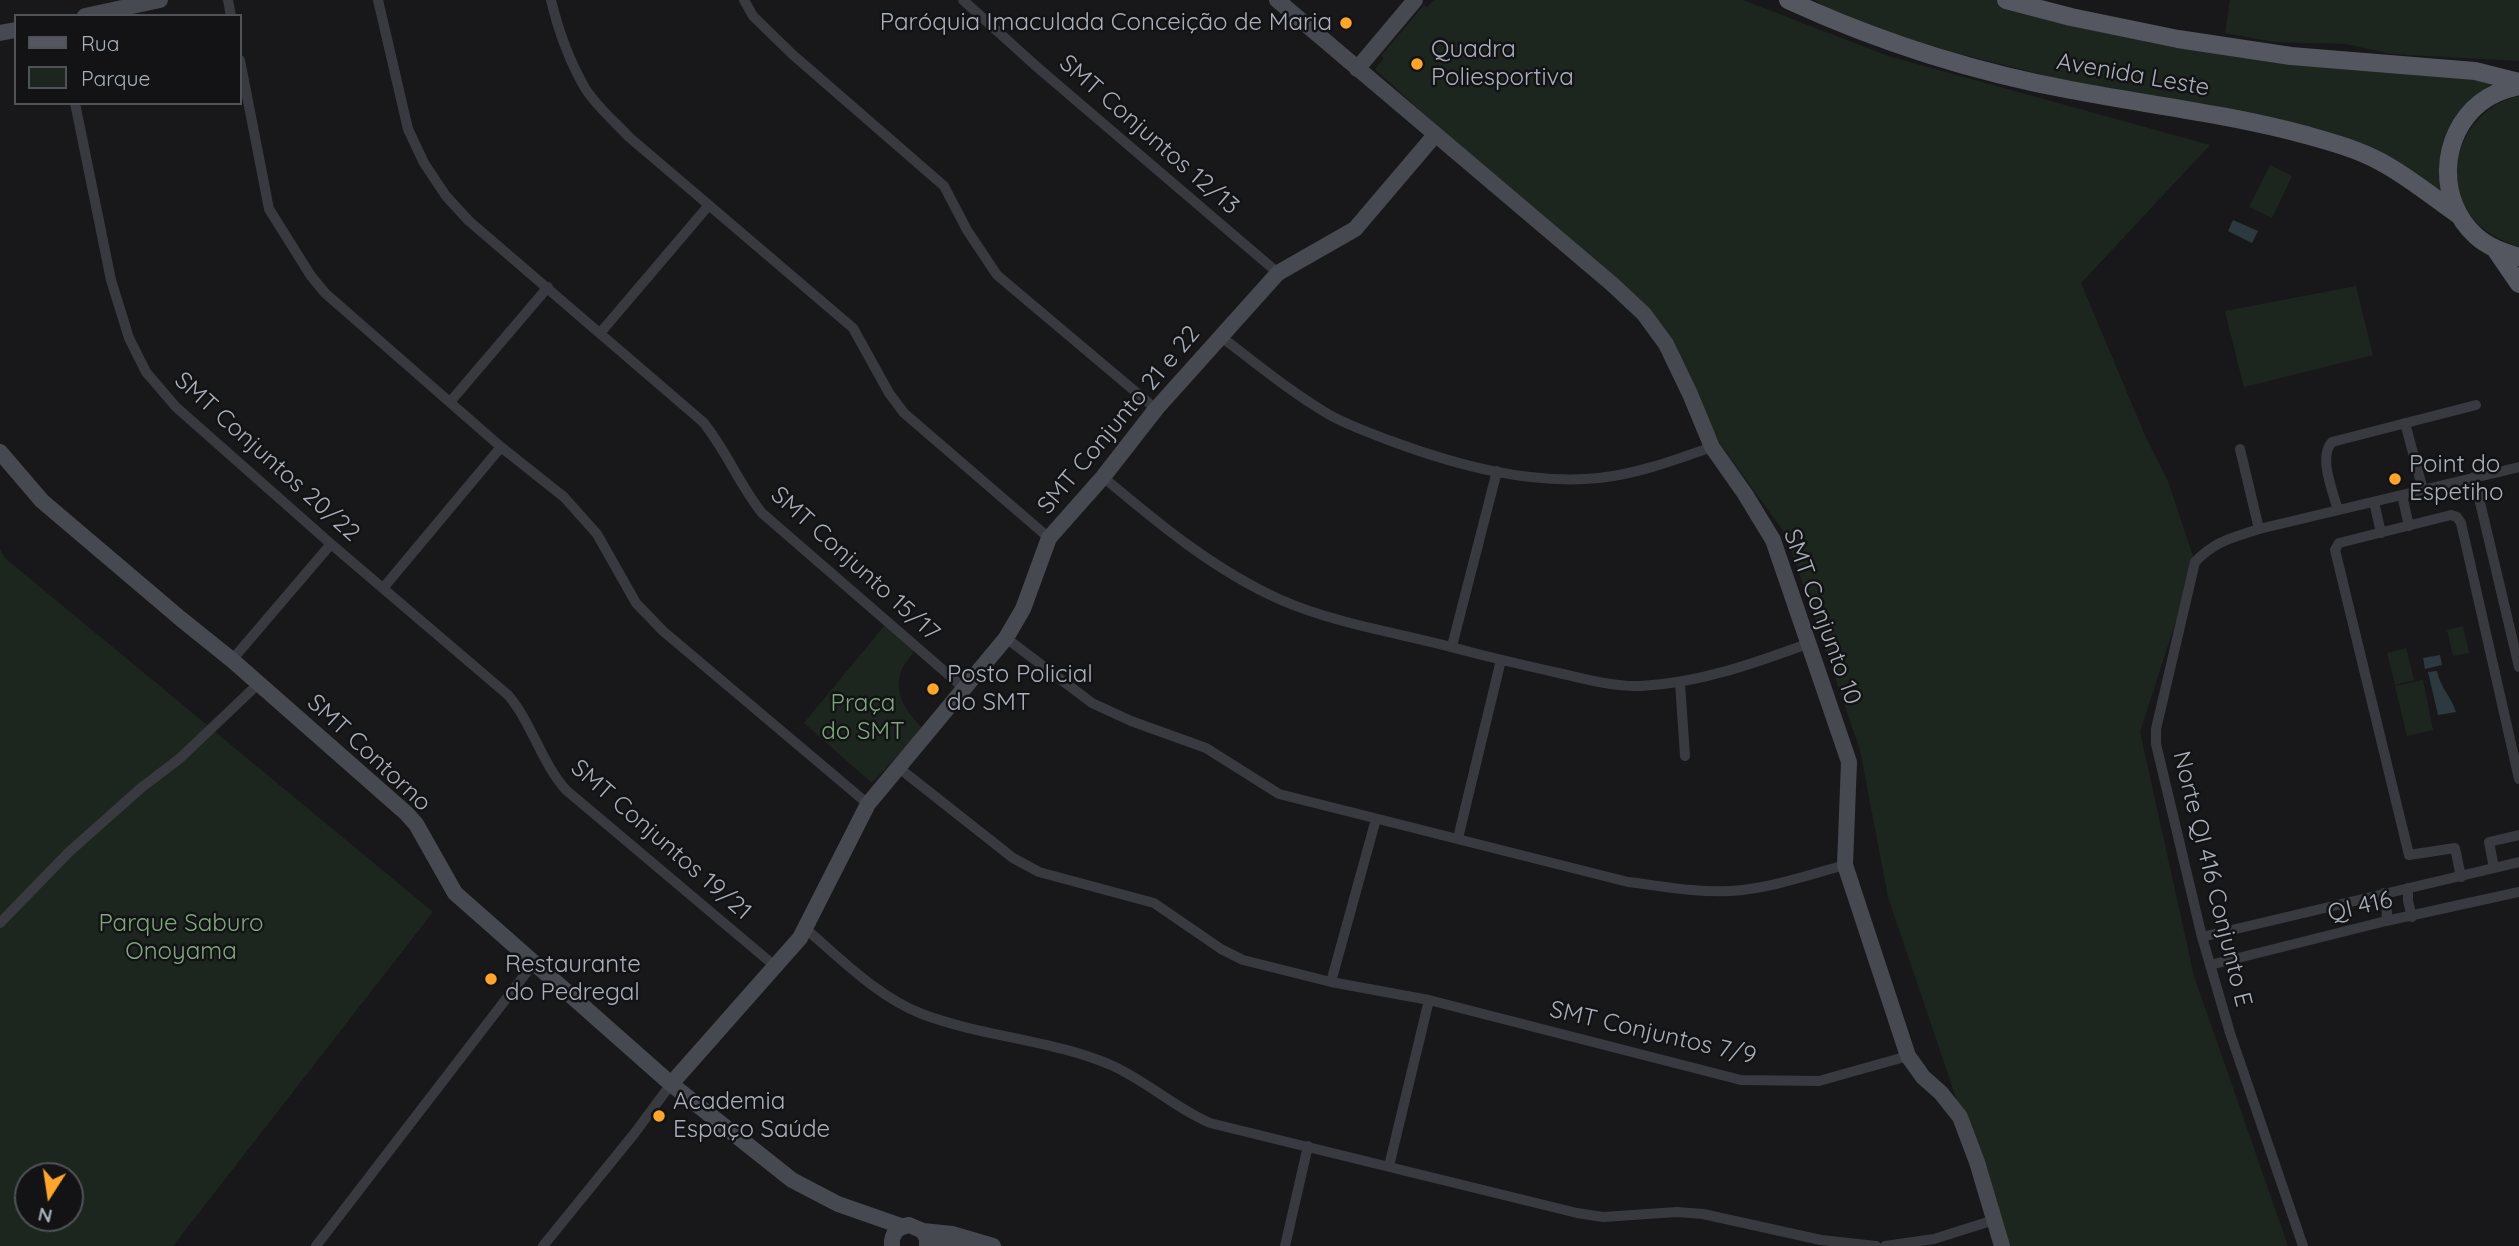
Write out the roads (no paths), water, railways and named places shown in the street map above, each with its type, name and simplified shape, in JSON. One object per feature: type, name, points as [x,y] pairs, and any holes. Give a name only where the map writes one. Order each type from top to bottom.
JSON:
[{"type":"main road","name":"Avenida Leste","points":[[1788,0],[1826,17],[1936,56],[2004,75],[2069,90],[2271,126],[2339,144],[2381,162],[2460,216]]},
{"type":"main road","points":[[1819,0],[1826,17]]},
{"type":"main road","name":"Avenida Leste","points":[[2006,0],[2071,17],[2178,39],[2291,56],[2475,71],[2519,84]]},
{"type":"main road","points":[[2519,84],[2501,90],[2480,103],[2463,121],[2451,144],[2447,168],[2450,193],[2460,216],[2476,236],[2495,249],[2519,257]]},
{"type":"main road","points":[[2495,249],[2519,284]]},
{"type":"street","points":[[94,14],[160,0]]},
{"type":"street","name":"SMT Conjunto 15/17","points":[[378,0],[408,129],[424,163],[446,196],[469,221],[703,422],[717,440],[746,492],[778,529],[965,690]]},
{"type":"street","points":[[551,0],[570,56],[586,90],[629,137],[853,328],[904,413],[1049,538]]},
{"type":"street","points":[[744,0],[753,16],[792,54],[944,187],[996,275],[1156,409]]},
{"type":"street","name":"SMT Conjuntos 12/13","points":[[963,0],[1278,273]]},
{"type":"street","name":"SMT Conjunto 10","points":[[1277,0],[1612,284],[1644,314],[1666,344],[1712,447],[1773,540],[1849,762],[1846,866],[1909,1056],[1923,1077],[1941,1093],[1960,1117],[1977,1162],[2002,1246]]},
{"type":"street","points":[[1357,69],[1415,0]]},
{"type":"street","points":[[242,70],[269,209],[311,276],[333,302],[564,497],[597,534],[636,603],[663,631],[868,804]]},
{"type":"street","name":"SMT Conjuntos 20/22","points":[[75,105],[111,280],[129,338],[146,372],[176,407],[331,544],[384,587]]},
{"type":"street","name":"SMT Conjunto 21 e 22","points":[[671,1084],[776,967],[806,929],[868,804],[1006,638],[1023,609],[1049,538],[1103,477],[1156,409],[1278,273],[1355,229],[1435,135]]},
{"type":"street","points":[[601,332],[709,205]]},
{"type":"street","points":[[450,402],[548,287]]},
{"type":"street","points":[[1220,336],[1284,386],[1330,415],[1419,451],[1497,471],[1563,480],[1602,478],[1662,464],[1712,447]]},
{"type":"street","points":[[2337,510],[2326,461],[2328,447],[2332,442],[2476,405]]},
{"type":"street","points":[[2405,423],[2423,490]]},
{"type":"street","points":[[384,587],[501,446]]},
{"type":"street","points":[[2240,449],[2259,529]]},
{"type":"street","name":"SMT Contorno","points":[[0,453],[42,500],[259,683],[406,813],[416,824],[446,882],[455,893],[533,964],[671,1084],[792,1180],[824,1198],[866,1214],[895,1237]]},
{"type":"street","name":"Norte QI 416 Conjunto E","points":[[2303,1246],[2230,1033],[2210,965],[2156,744],[2156,729],[2195,562],[2207,549],[2219,542],[2259,529],[2519,467]]},
{"type":"street","points":[[1452,646],[1497,471]]},
{"type":"street","points":[[1103,477],[1182,543],[1240,579],[1282,600],[1328,617],[1501,660],[1596,681],[1638,686],[1680,683],[1742,667],[1810,643]]},
{"type":"street","points":[[2474,477],[2519,667]]},
{"type":"street","points":[[2402,495],[2409,526]]},
{"type":"street","points":[[2374,502],[2381,533]]},
{"type":"street","points":[[2461,877],[2455,848],[2409,855],[2335,550],[2339,543],[2451,516],[2461,523],[2519,779]]},
{"type":"street","points":[[232,660],[331,544]]},
{"type":"street","name":"SMT Conjuntos 19/21","points":[[384,587],[508,695],[524,718],[555,777],[566,790],[776,967]]},
{"type":"street","points":[[1006,638],[1092,702],[1112,713],[1206,748],[1279,794],[1628,882],[1731,891],[1787,881],[1846,866]]},
{"type":"street","points":[[1458,838],[1501,660]]},
{"type":"street","points":[[0,923],[78,844],[141,788],[179,760],[259,683]]},
{"type":"street","points":[[1680,683],[1685,756]]},
{"type":"street","name":"SMT Conjuntos 7/9","points":[[899,768],[1013,858],[1039,872],[1154,903],[1221,949],[1243,960],[1331,982],[1429,1000],[1741,1080],[1819,1081],[1909,1056]]},
{"type":"street","points":[[1331,982],[1376,819]]},
{"type":"street","points":[[2494,868],[2489,842],[2519,835]]},
{"type":"street","points":[[2202,937],[2519,862]]},
{"type":"street","points":[[2408,888],[2412,917]]},
{"type":"street","name":"QI 416","points":[[2210,965],[2519,892]]},
{"type":"street","points":[[2384,893],[2386,922]]},
{"type":"street","points":[[806,929],[884,993],[920,1013],[1112,1066],[1195,1116],[1210,1122],[1577,1213],[1603,1217],[1677,1212],[1703,1214],[1821,1240],[1876,1246]]},
{"type":"street","points":[[316,1246],[533,964]]},
{"type":"street","points":[[1390,1166],[1429,1000]]},
{"type":"street","points":[[543,1246],[671,1084]]},
{"type":"street","points":[[1285,1246],[1308,1146]]},
{"type":"street","points":[[1885,1246],[1934,1239],[1994,1220]]},
{"type":"street","points":[[895,1237],[914,1225],[925,1238],[936,1231],[988,1245]]},
{"type":"street","points":[[939,1246],[962,1242],[988,1245]]},
{"type":"place","name":"Paróquia Imaculada Conceição de Maria","points":[[1346,23]]},
{"type":"place","name":"Quadra Poliesportiva","points":[[1417,64]]},
{"type":"place","name":"Point do Espetiho","points":[[2395,479]]},
{"type":"place","name":"Posto Policial do SMT","points":[[933,689]]},
{"type":"place","name":"Restaurante do Pedregal","points":[[491,979]]},
{"type":"place","name":"Academia Espaço Saúde","points":[[659,1116]]},
{"type":"park label","name":"Praça do SMT","points":[[863,718]]},
{"type":"park label","name":"Parque Saburo Onoyama","points":[[181,938]]}]
